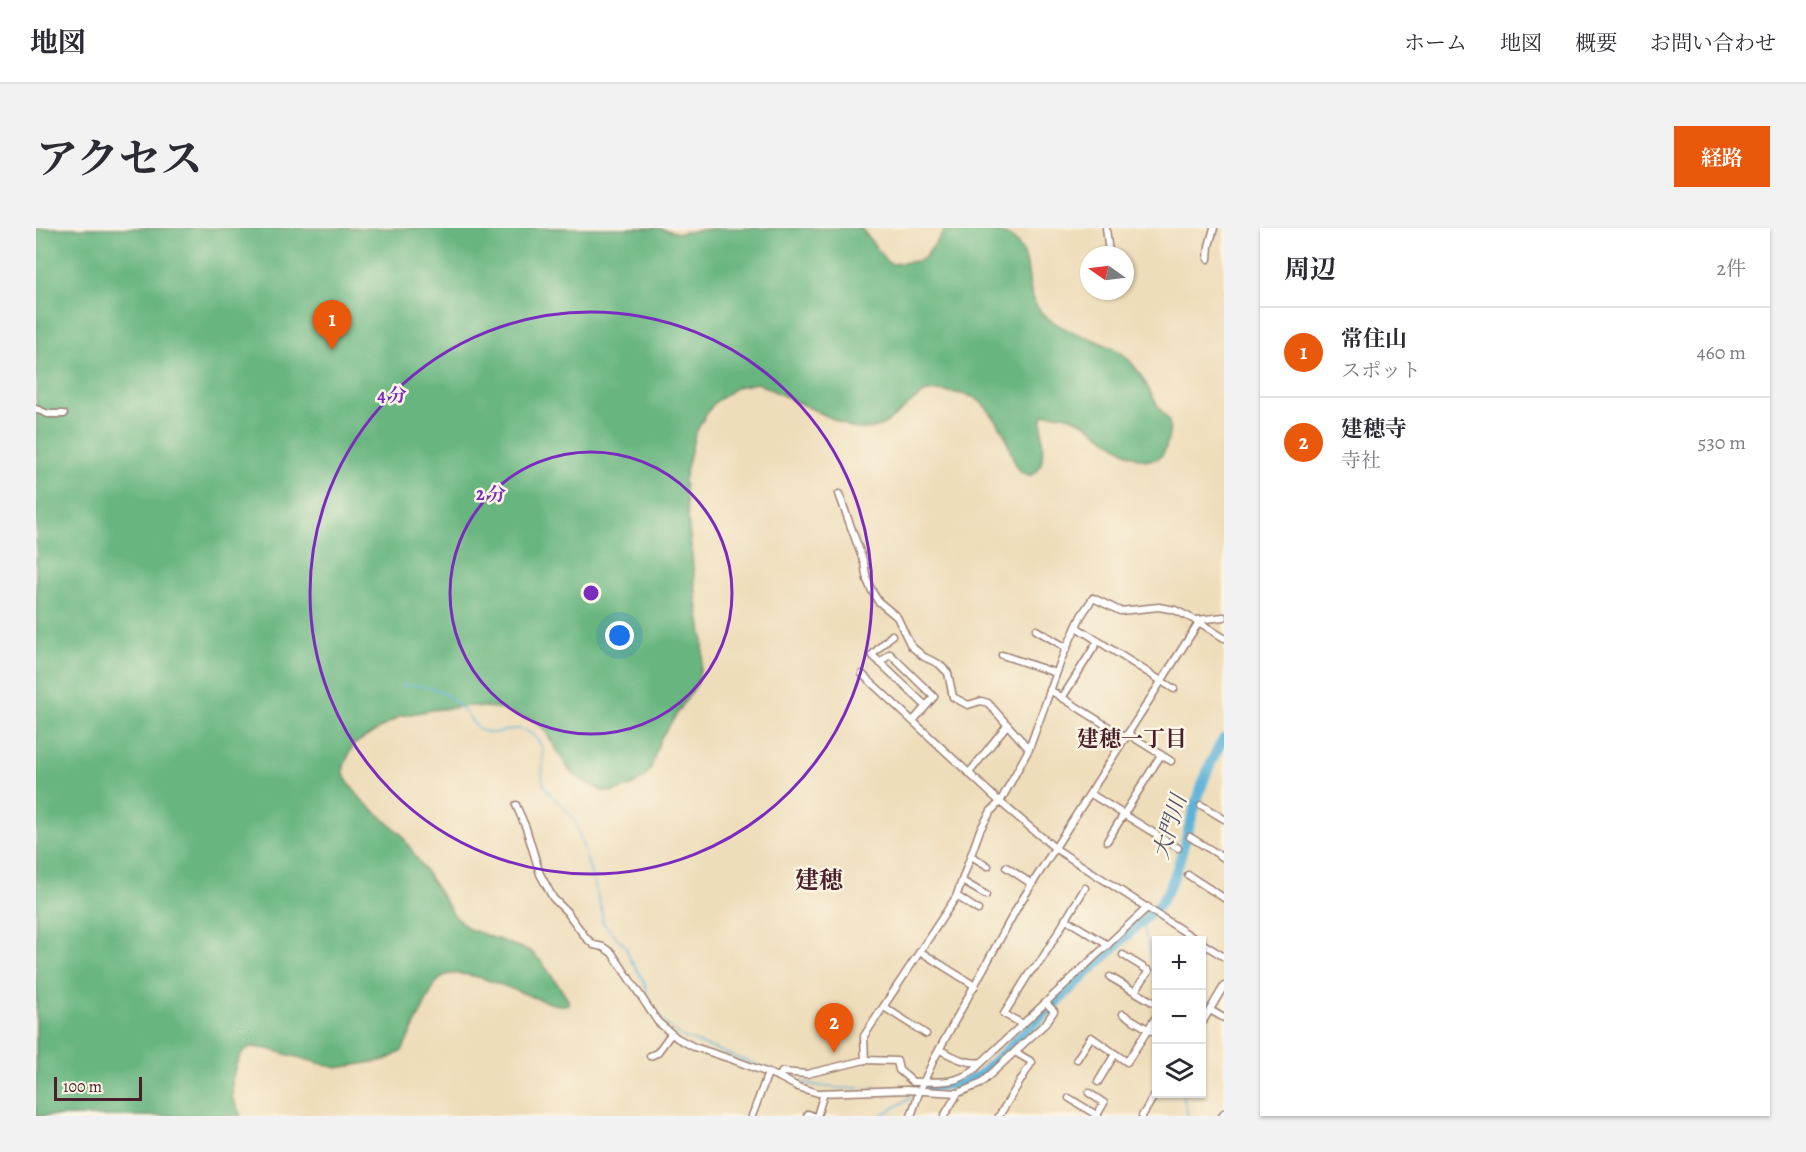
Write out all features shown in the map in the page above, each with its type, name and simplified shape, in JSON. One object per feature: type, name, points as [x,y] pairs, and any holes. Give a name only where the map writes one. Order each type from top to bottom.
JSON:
[{"type":"street","points":[[1106,228],[1108,246]]},
{"type":"street","points":[[1208,259],[1214,228]]},
{"type":"street","points":[[36,409],[48,414],[64,414]]},
{"type":"street","points":[[839,494],[864,563],[870,587],[878,601],[897,617],[911,646],[924,657],[939,664],[948,673],[953,697],[968,705],[981,701],[988,703],[1029,749]]},
{"type":"street","points":[[865,1060],[864,1036],[957,896],[986,819],[1000,802],[1029,749],[1056,673],[1076,627],[1094,598],[1120,611],[1159,607],[1181,612],[1224,638]]},
{"type":"street","points":[[1196,621],[1224,617]]},
{"type":"street","points":[[911,1116],[923,1082],[1032,884],[1162,681],[1196,621]]},
{"type":"street","points":[[1076,627],[1174,689]]},
{"type":"street","points":[[1036,630],[1067,648]]},
{"type":"street","points":[[892,635],[872,655],[926,706]]},
{"type":"street","points":[[1062,698],[1098,641]]},
{"type":"street","points":[[880,663],[890,654],[934,697],[913,721]]},
{"type":"street","points":[[1002,655],[1056,673]]},
{"type":"street","points":[[862,674],[1000,802],[1056,849],[1191,936]]},
{"type":"street","points":[[1050,690],[1171,761]]},
{"type":"street","points":[[969,773],[1007,724]]},
{"type":"street","points":[[1107,841],[1161,755]]},
{"type":"street","points":[[1091,794],[1178,848]]},
{"type":"street","points":[[516,805],[526,828],[540,874],[553,898],[567,912],[586,938],[594,945],[603,947],[612,953],[658,1022],[671,1034],[693,1047],[779,1077],[798,1087],[824,1093],[920,1090],[958,1093],[980,1084],[1046,1023],[1054,1011],[1046,1003]]},
{"type":"street","points":[[1201,805],[1224,819]]},
{"type":"street","points":[[1190,837],[1224,858]]},
{"type":"street","points":[[971,855],[988,866]]},
{"type":"street","points":[[1005,867],[1032,884]]},
{"type":"street","points":[[1188,875],[1224,898]]},
{"type":"street","points":[[962,881],[986,895]]},
{"type":"street","points":[[1023,1024],[1004,1014],[1030,972],[1040,962],[1084,888]]},
{"type":"street","points":[[957,896],[978,910]]},
{"type":"street","points":[[779,1077],[782,1072],[816,1073],[865,1060],[897,1061],[899,1070],[913,1082],[954,1081],[964,1078],[1148,907]]},
{"type":"street","points":[[1065,919],[1108,945]]},
{"type":"street","points":[[1206,946],[1224,957]]},
{"type":"street","points":[[921,952],[975,986]]},
{"type":"street","points":[[1123,955],[1149,971],[1135,991]]},
{"type":"street","points":[[1110,977],[1152,1002]]},
{"type":"street","points":[[1206,1016],[1224,988]]},
{"type":"street","points":[[884,1007],[926,1034]]},
{"type":"street","points":[[1210,1010],[1224,1018]]},
{"type":"street","points":[[1123,1014],[1152,1032]]},
{"type":"street","points":[[1077,1059],[1091,1037],[1127,1062],[1152,1024]]},
{"type":"street","points":[[650,1056],[657,1053],[671,1034]]},
{"type":"street","points":[[940,1050],[955,1058],[976,1064],[981,1062]]},
{"type":"street","points":[[999,1116],[1032,1062],[1015,1052]]},
{"type":"street","points":[[1098,1082],[1115,1054]]},
{"type":"street","points":[[752,1116],[768,1073]]},
{"type":"street","points":[[807,1116],[808,1114],[815,1116],[824,1093]]},
{"type":"street","points":[[944,1116],[958,1093]]},
{"type":"street","points":[[1069,1098],[1097,1115],[1104,1103],[1089,1093]]},
{"type":"street","points":[[1142,1116],[1153,1098]]},
{"type":"green space","points":[[36,228],[658,228],[679,233],[716,228],[861,228],[887,262],[892,264],[917,261],[925,257],[947,228],[995,231],[1009,236],[1018,244],[1026,262],[1035,304],[1042,313],[1070,331],[1113,348],[1133,365],[1169,421],[1168,440],[1161,456],[1153,460],[1143,460],[1122,450],[1076,419],[1060,414],[1043,415],[1041,465],[1031,475],[1025,475],[1013,459],[1003,431],[995,419],[981,402],[969,396],[931,391],[920,396],[885,423],[862,429],[852,428],[757,383],[737,387],[714,403],[704,418],[695,434],[684,480],[697,604],[703,639],[703,657],[697,684],[660,739],[651,768],[644,778],[633,785],[613,792],[602,791],[576,777],[569,770],[544,729],[533,720],[496,708],[470,706],[400,716],[353,745],[344,766],[344,775],[349,784],[362,800],[401,834],[454,915],[469,929],[530,951],[541,961],[568,1000],[568,1004],[551,1003],[480,978],[456,974],[446,975],[435,984],[402,1051],[386,1060],[337,1068],[268,1049],[251,1047],[242,1053],[232,1080],[232,1097],[241,1116],[36,1116]]},
{"type":"waterway","points":[[402,685],[422,686],[444,693],[466,713],[474,724],[488,733],[521,729],[536,738],[542,748],[542,776],[545,787],[575,820],[601,907],[603,923],[626,947],[630,959],[644,981],[650,1004],[665,1024],[683,1037],[778,1073]]},
{"type":"waterway","name":"大門川","points":[[929,1087],[963,1083],[980,1075],[1158,906],[1175,873],[1202,786],[1211,762],[1224,738]]},
{"type":"waterway","points":[[1142,920],[1152,964]]},
{"type":"waterway","points":[[783,1075],[806,1083],[828,1087],[875,1088]]},
{"type":"waterway","points":[[880,1116],[916,1095]]},
{"type":"waterway","points":[[1184,1098],[1188,1116]]},
{"type":"place","name":"常住山","points":[[332,350]]},
{"type":"place","name":"建穂寺","points":[[834,1053]]},
{"type":"district","name":"建穂一丁目","points":[[1132,739]]},
{"type":"district","name":"建穂","points":[[819,880]]}]
